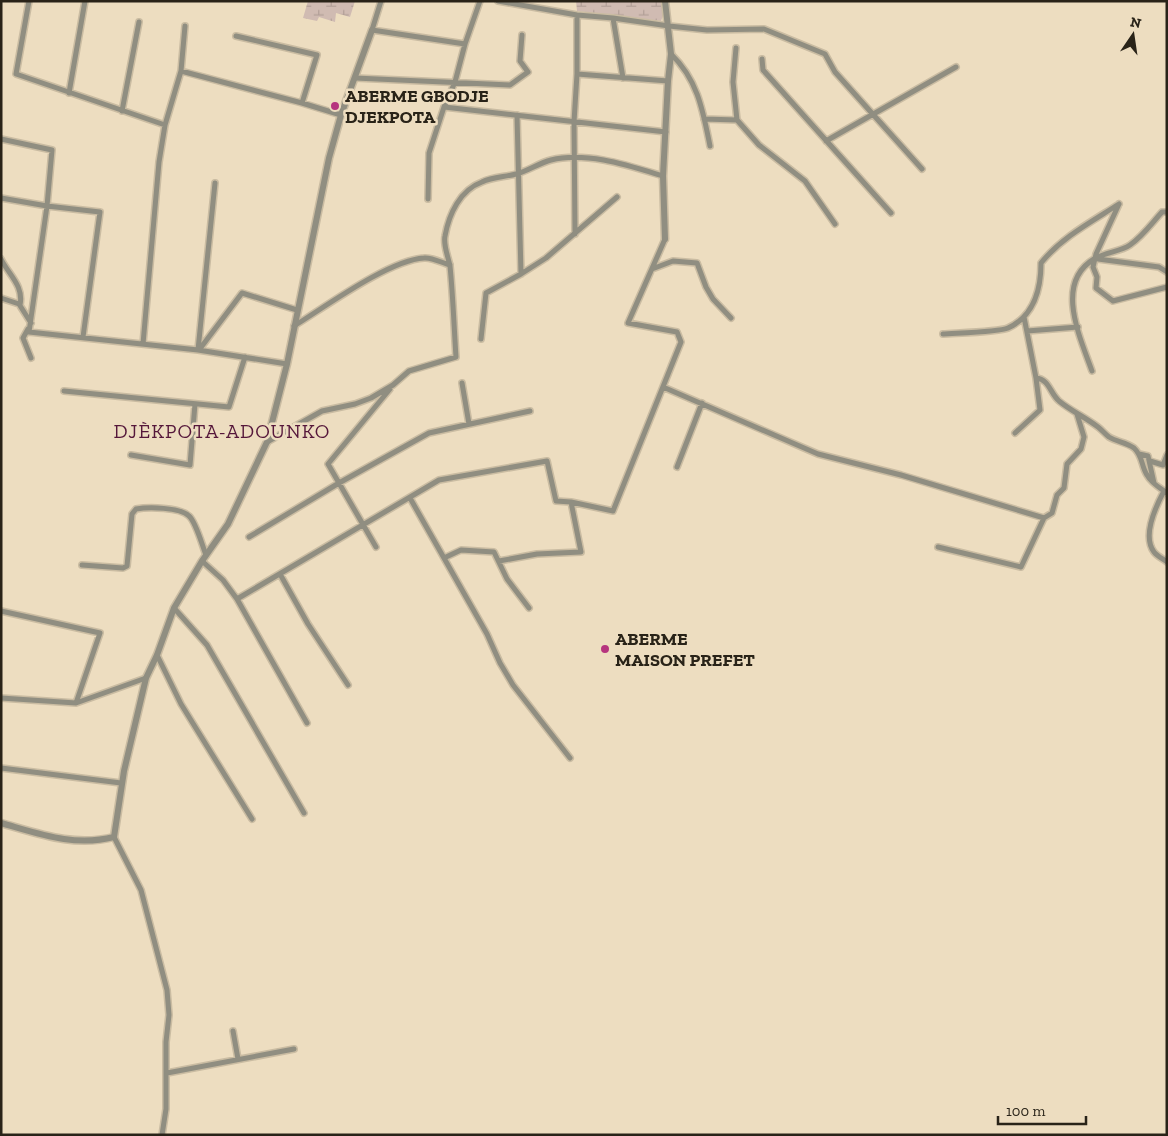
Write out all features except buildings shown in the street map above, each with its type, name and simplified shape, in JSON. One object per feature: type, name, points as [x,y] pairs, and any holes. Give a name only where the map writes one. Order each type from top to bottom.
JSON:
[{"type":"street","points":[[30,1],[16,74],[165,125]]},
{"type":"street","points":[[69,92],[85,1]]},
{"type":"street","points":[[162,1135],[166,1109],[168,990],[141,890],[114,837],[121,783],[146,678],[157,655],[174,608],[204,558],[228,524],[267,442],[287,364],[322,188],[341,115],[381,1]]},
{"type":"street","points":[[428,199],[429,153],[444,107],[455,82],[465,44],[480,1]]},
{"type":"street","points":[[498,1],[577,15],[669,26],[708,30],[764,29],[825,54],[835,72],[922,168]]},
{"type":"street","points":[[237,599],[439,480],[547,461],[556,501],[571,502],[613,511],[681,342],[677,332],[628,323],[665,239],[663,176],[671,54],[665,1]]},
{"type":"street","points":[[575,234],[574,122],[577,74],[577,15]]},
{"type":"street","points":[[613,18],[623,78]]},
{"type":"street","points":[[122,110],[139,22]]},
{"type":"street","points":[[143,344],[160,162],[165,125],[181,71],[185,26]]},
{"type":"street","points":[[372,30],[465,44]]},
{"type":"street","points":[[355,78],[510,85],[528,72],[520,61],[522,35]]},
{"type":"street","points":[[236,36],[317,55],[302,103]]},
{"type":"street","points":[[736,48],[733,82],[737,120],[759,145],[805,181],[835,224]]},
{"type":"street","points":[[671,54],[682,64],[698,92],[710,146]]},
{"type":"street","points":[[762,59],[763,70],[891,213]]},
{"type":"street","points":[[826,141],[956,67]]},
{"type":"street","points":[[181,71],[341,115]]},
{"type":"street","points":[[577,74],[668,81]]},
{"type":"street","points":[[444,107],[666,132]]},
{"type":"street","points":[[517,115],[521,274]]},
{"type":"street","points":[[704,119],[737,120]]},
{"type":"street","points":[[1,139],[52,150],[47,206],[29,332],[198,350],[287,364]]},
{"type":"street","points":[[376,547],[328,464],[393,385],[409,371],[456,357],[450,266],[444,238],[451,214],[470,187],[483,181],[518,174],[550,160],[574,158],[621,164],[663,176]]},
{"type":"street","points":[[198,350],[215,183]]},
{"type":"street","points":[[481,339],[486,292],[521,274],[546,258],[618,196]]},
{"type":"street","points":[[1,198],[100,212],[82,337]]},
{"type":"street","points":[[943,334],[1007,329],[1024,317],[1037,298],[1041,278],[1041,264],[1052,250],[1069,236],[1119,204],[1095,258],[1093,267],[1097,276],[1096,288],[1113,301],[1167,287]]},
{"type":"street","points":[[1092,371],[1073,306],[1072,290],[1078,272],[1095,258],[1129,246],[1140,238],[1162,212],[1167,212]]},
{"type":"street","points":[[294,326],[378,274],[412,260],[426,257],[450,266]]},
{"type":"street","points":[[1095,258],[1159,267],[1167,272]]},
{"type":"street","points":[[1,259],[13,276],[22,296],[20,305],[30,324]]},
{"type":"street","points":[[652,269],[673,261],[697,263],[712,299],[732,318]]},
{"type":"street","points":[[198,350],[242,293],[297,310]]},
{"type":"street","points":[[1,298],[20,305]]},
{"type":"street","points":[[1015,433],[1040,410],[1024,317]]},
{"type":"street","points":[[30,324],[23,338],[31,358]]},
{"type":"street","points":[[1027,331],[1078,327]]},
{"type":"street","points":[[64,391],[229,407],[245,357]]},
{"type":"street","points":[[1036,378],[1041,378],[1047,382],[1052,395],[1076,414],[1098,427],[1110,438],[1133,447],[1139,454],[1145,474],[1165,492],[1154,511],[1150,540],[1153,552],[1167,562]]},
{"type":"street","points":[[462,383],[469,424]]},
{"type":"street","points":[[267,442],[322,411],[363,401],[393,385]]},
{"type":"street","points":[[663,387],[818,454],[901,475],[1044,518]]},
{"type":"street","points":[[677,467],[702,403]]},
{"type":"street","points":[[131,455],[190,465],[195,404]]},
{"type":"street","points":[[250,537],[339,483],[428,433],[530,411]]},
{"type":"street","points":[[938,547],[1021,566],[1044,518],[1052,513],[1057,495],[1064,488],[1067,464],[1081,449],[1084,437],[1076,414]]},
{"type":"street","points":[[1139,454],[1148,456],[1154,484]]},
{"type":"street","points":[[1150,462],[1163,465],[1167,455]]},
{"type":"street","points":[[410,498],[513,685],[570,758]]},
{"type":"street","points":[[498,561],[537,554],[581,552],[571,502]]},
{"type":"street","points":[[82,564],[123,568],[127,566],[132,514],[136,508],[148,507],[183,512],[190,517],[204,558],[237,599],[306,722]]},
{"type":"street","points":[[444,558],[462,550],[494,552],[507,579],[528,608]]},
{"type":"street","points":[[280,574],[308,624],[348,685]]},
{"type":"street","points":[[174,608],[207,645],[304,813]]},
{"type":"street","points":[[1,611],[100,633],[76,703]]},
{"type":"street","points":[[157,655],[181,704],[252,819]]},
{"type":"street","points":[[1,698],[76,703],[146,678]]},
{"type":"street","points":[[1,768],[121,783]]},
{"type":"street","points":[[1,823],[65,840],[86,842],[114,837]]},
{"type":"street","points":[[233,1031],[238,1059]]},
{"type":"street","points":[[167,1073],[294,1049]]},
{"type":"green space","points":[[308,1],[355,1],[350,17],[336,13],[335,22],[319,17],[317,21],[303,18]]},
{"type":"green space","points":[[576,1],[661,1],[664,13],[661,21],[577,11]]},
{"type":"place","name":"ABERME GBODJE DJEKPOTA","points":[[335,106]]},
{"type":"place","name":"ABERME MAISON PREFET","points":[[605,649]]},
{"type":"district","name":"DJÈKPOTA-ADOUNKO","points":[[222,431]]}]
